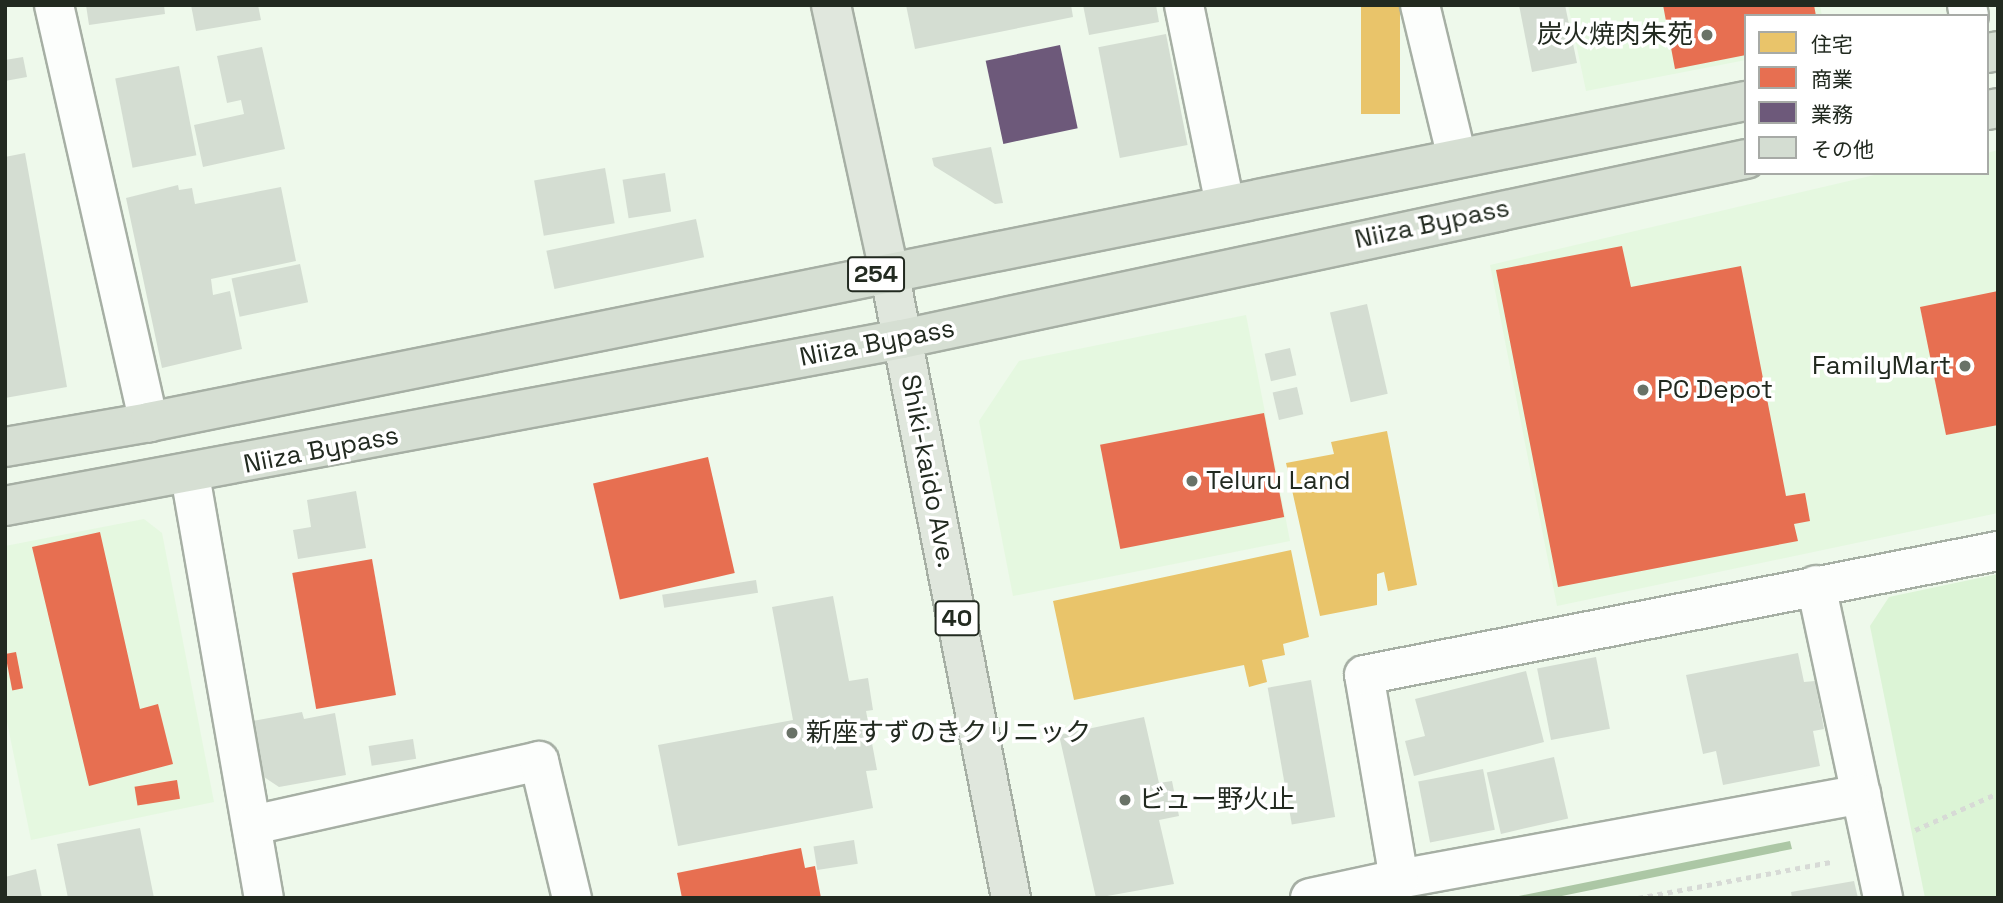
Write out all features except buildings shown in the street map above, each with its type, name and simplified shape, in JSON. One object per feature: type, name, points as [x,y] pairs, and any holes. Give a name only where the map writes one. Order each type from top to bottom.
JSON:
[{"type":"highway","name":"254","points":[[5,447],[149,422],[889,271],[1744,101]]},
{"type":"highway","name":"Niiza Bypass","points":[[5,506],[190,475],[902,339],[1744,159]]},
{"type":"main road","name":"Shiki-kaido Ave.","points":[[831,5],[889,271],[1011,898]]},
{"type":"street","points":[[54,5],[149,422]]},
{"type":"street","points":[[1184,5],[1225,205]]},
{"type":"street","points":[[1420,5],[1457,158]]},
{"type":"street","points":[[190,475],[264,898]]},
{"type":"street","points":[[1398,879],[1364,675],[1998,551]]},
{"type":"street","points":[[1816,585],[1883,898]]},
{"type":"street","points":[[253,825],[539,761],[572,898]]},
{"type":"street","points":[[1310,898],[1398,879],[1861,794]]},
{"type":"path","points":[[1904,833],[1998,793]]},
{"type":"path","points":[[1638,898],[1873,854]]},
{"type":"shaded area","points":[[1568,5],[1820,5],[1822,14],[1744,14],[1744,60],[1586,91]]},
{"type":"shaded area","points":[[1998,150],[1998,513],[1557,606],[1490,265],[1874,175],[1989,175],[1989,152]]},
{"type":"shaded area","points":[[1246,315],[1290,541],[1013,596],[979,421],[1019,361]]},
{"type":"shaded area","points":[[144,519],[162,533],[214,802],[31,840],[5,712],[5,546]]},
{"type":"shaded area","points":[[1998,574],[1998,898],[1925,898],[1870,626],[1889,597]]},
{"type":"shaded area","points":[[1790,841],[1792,849],[1552,898],[1509,898]]},
{"type":"place","name":"炭火焼肉朱苑","points":[[1707,35]]},
{"type":"place","name":"FamilyMart","points":[[1965,366]]},
{"type":"place","name":"PC Depot","points":[[1643,390]]},
{"type":"place","name":"Teluru Land","points":[[1192,481]]},
{"type":"place","name":"新座すずのきクリニック","points":[[792,733]]},
{"type":"place","name":"ビュー野火止","points":[[1125,800]]}]
